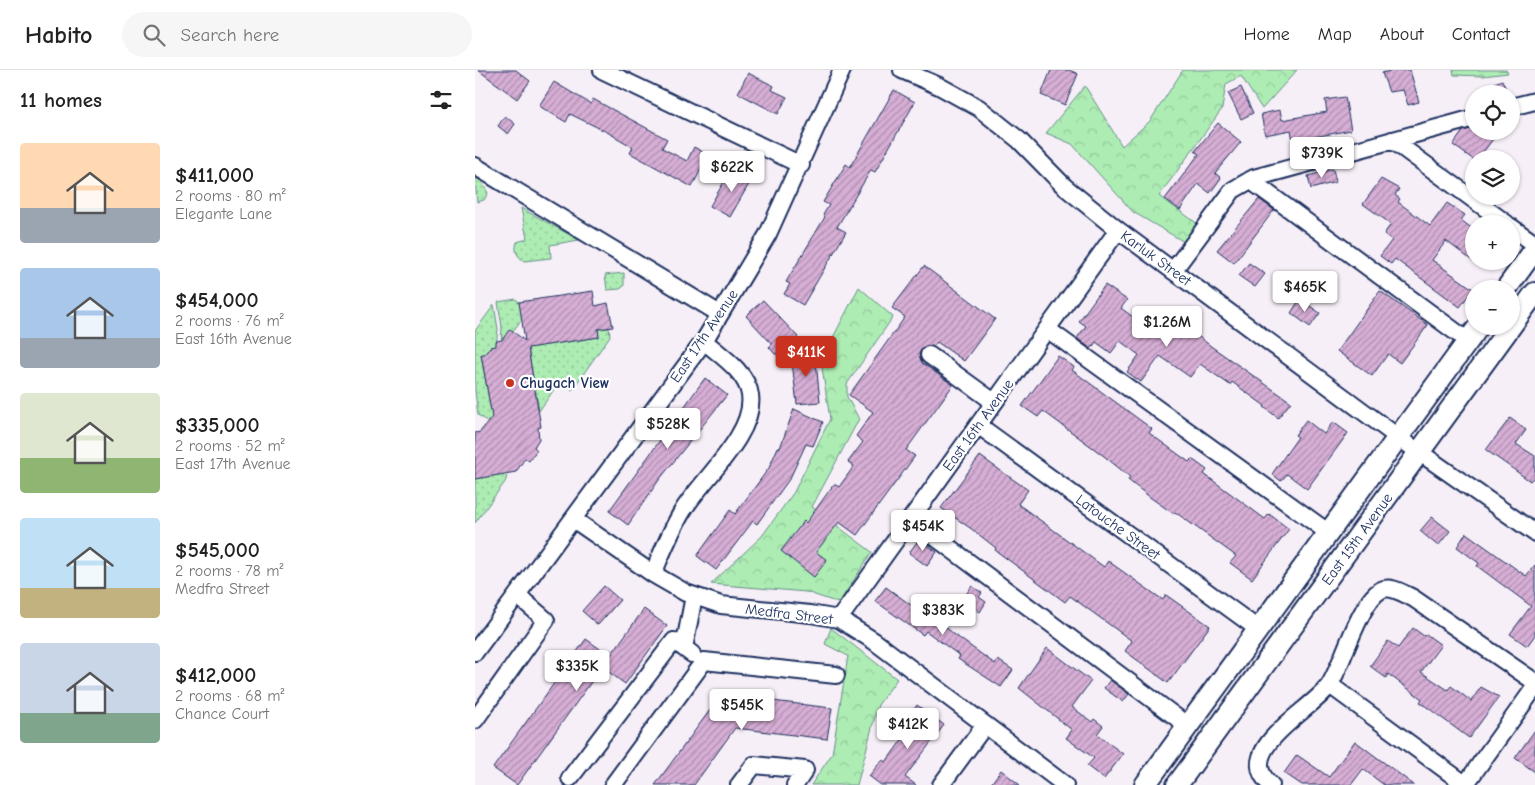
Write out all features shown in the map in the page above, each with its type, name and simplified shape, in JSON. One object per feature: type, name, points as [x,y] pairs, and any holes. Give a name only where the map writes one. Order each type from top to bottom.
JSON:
[{"type":"main road","points":[[1513,280],[1535,249]]},
{"type":"main road","name":"East 15th Avenue","points":[[1177,785],[1535,293]]},
{"type":"main road","name":"East 15th Avenue","points":[[1145,785],[1473,335]]},
{"type":"street","points":[[602,70],[801,165]]},
{"type":"street","name":"East 17th Avenue","points":[[475,652],[703,341],[768,234],[801,165],[842,70]]},
{"type":"street","name":"Karluk Street","points":[[902,70],[939,86],[979,108],[1019,140],[1065,187],[1118,230],[1399,438],[1535,534]]},
{"type":"street","points":[[1520,105],[1535,101]]},
{"type":"street","points":[[1173,271],[1233,190],[1250,180],[1465,120]]},
{"type":"street","points":[[1392,140],[1495,215]]},
{"type":"street","points":[[475,166],[720,314]]},
{"type":"street","points":[[1250,180],[1465,328]]},
{"type":"street","name":"East 16th Avenue","points":[[839,619],[1118,230]]},
{"type":"street","points":[[1520,233],[1535,244]]},
{"type":"street","points":[[1047,329],[1329,533]]},
{"type":"street","points":[[653,574],[669,536],[683,510],[742,431],[749,414],[750,394],[742,375],[703,341]]},
{"type":"street","points":[[929,355],[994,402]]},
{"type":"street","name":"Latouche Street","points":[[978,425],[1258,629]]},
{"type":"street","name":"Medfra Street","points":[[573,519],[653,574],[693,596],[721,605],[746,609],[810,614],[839,619],[874,641],[1065,785]]},
{"type":"street","points":[[911,519],[1188,726]]},
{"type":"street","points":[[1271,785],[1260,770],[1260,757],[1265,748],[1330,685],[1364,610],[1381,590],[1391,588],[1413,598],[1535,682]]},
{"type":"street","points":[[475,720],[546,620],[517,595]]},
{"type":"street","points":[[684,648],[693,596]]},
{"type":"street","points":[[572,783],[674,641],[703,661],[836,675]]},
{"type":"street","points":[[613,785],[703,661]]},
{"type":"street","points":[[1330,685],[1465,785],[1535,687]]},
{"type":"street","points":[[941,785],[985,725]]},
{"type":"street","points":[[739,785],[754,765],[805,770],[795,785]]},
{"type":"green space","points":[[1183,70],[1297,70],[1262,109],[1241,76],[1226,84],[1222,109],[1159,196],[1198,224],[1186,243],[1133,212],[1072,144],[1046,133],[1085,86],[1122,146],[1150,121]]},
{"type":"green space","points":[[1453,70],[1506,70],[1508,73],[1483,76],[1454,75]]},
{"type":"green space","points":[[475,178],[481,181],[488,193],[484,200],[477,202]]},
{"type":"green space","points":[[521,208],[579,240],[550,245],[551,258],[524,261],[516,251],[517,242],[527,239]]},
{"type":"green space","points":[[624,273],[624,286],[620,289],[607,290],[605,275]]},
{"type":"green space","points":[[859,287],[893,317],[847,384],[847,397],[859,419],[812,507],[872,552],[839,603],[806,592],[711,584],[762,536],[794,492],[830,419],[821,361]]},
{"type":"green space","points":[[516,299],[519,302],[522,319],[513,331],[510,330],[501,345],[502,327],[498,302]]},
{"type":"green space","points":[[494,305],[498,329],[496,346],[490,347],[485,354],[481,355],[493,422],[488,422],[478,415],[475,391],[475,331]]},
{"type":"green space","points":[[609,328],[610,336],[572,390],[560,381],[539,411],[528,348],[599,337],[598,329]]},
{"type":"green space","points":[[503,474],[507,477],[505,482],[475,523],[475,479]]},
{"type":"green space","points":[[831,628],[897,679],[878,705],[857,785],[811,785],[832,754],[848,656],[825,644]]},
{"type":"building","points":[[478,70],[516,70],[530,81],[517,99]]},
{"type":"building","points":[[1051,70],[1069,70],[1078,74],[1065,105],[1041,95]]},
{"type":"building","points":[[1393,70],[1410,70],[1419,102],[1408,105],[1403,90],[1389,92],[1382,73]]},
{"type":"building","points":[[748,73],[774,86],[772,90],[787,97],[778,114],[738,93]]},
{"type":"building","points":[[1502,80],[1504,85],[1490,85]]},
{"type":"building","points":[[554,82],[591,104],[593,99],[667,139],[662,148],[687,161],[694,147],[712,157],[706,168],[702,167],[692,187],[630,153],[633,147],[607,132],[570,114],[566,122],[539,106]]},
{"type":"building","points":[[1241,87],[1253,113],[1241,119],[1228,93]]},
{"type":"building","points":[[894,90],[915,102],[875,172],[871,170],[837,227],[846,232],[803,305],[784,294],[790,284],[786,282],[825,217],[823,215],[829,205],[823,202],[846,164],[850,167]]},
{"type":"building","points":[[1345,97],[1351,130],[1293,141],[1291,130],[1265,135],[1261,114],[1280,110],[1282,120],[1327,112],[1325,100]]},
{"type":"building","points":[[505,116],[515,124],[508,134],[498,126]]},
{"type":"building","points":[[1218,123],[1241,142],[1215,173],[1221,178],[1210,193],[1198,184],[1180,210],[1165,199],[1199,154],[1195,151]]},
{"type":"building","points":[[1465,130],[1465,140],[1492,140],[1485,150],[1465,150],[1465,154],[1453,145]]},
{"type":"building","points":[[737,168],[753,177],[730,217],[710,206],[725,180],[729,183]]},
{"type":"building","points":[[1333,169],[1336,182],[1311,189],[1308,176]]},
{"type":"building","points":[[1381,179],[1399,189],[1395,195],[1400,199],[1398,202],[1430,226],[1447,203],[1465,215],[1461,220],[1465,223],[1465,255],[1446,241],[1432,260],[1465,283],[1465,300],[1460,307],[1395,259],[1391,264],[1380,256],[1392,240],[1384,234],[1391,224],[1363,204]]},
{"type":"building","points":[[1259,199],[1274,210],[1234,263],[1217,250]]},
{"type":"building","points":[[1249,263],[1265,274],[1255,287],[1239,276]]},
{"type":"building","points":[[924,266],[995,319],[964,361],[937,342],[934,346],[925,346],[921,350],[919,354],[922,363],[953,385],[906,450],[915,456],[857,535],[839,522],[816,552],[827,560],[814,577],[781,551],[804,521],[806,523],[834,484],[839,487],[854,466],[848,462],[863,442],[856,436],[873,412],[849,395],[905,317],[892,308]]},
{"type":"building","points":[[1105,285],[1127,300],[1121,308],[1154,333],[1168,313],[1212,347],[1291,402],[1278,418],[1232,382],[1230,385],[1200,364],[1190,377],[1160,356],[1141,382],[1127,372],[1139,355],[1120,341],[1111,353],[1096,342],[1091,349],[1077,338],[1086,326],[1079,321]]},
{"type":"building","name":"Chugach View","points":[[593,291],[595,306],[608,303],[613,327],[598,329],[599,337],[528,348],[541,427],[538,428],[539,439],[534,447],[537,450],[529,461],[525,458],[516,472],[475,479],[475,433],[480,432],[492,417],[481,354],[485,354],[490,347],[496,346],[496,341],[502,340],[510,329],[525,341],[519,302]]},
{"type":"building","points":[[1380,291],[1428,325],[1400,363],[1388,354],[1372,376],[1337,351]]},
{"type":"building","points":[[1300,299],[1320,313],[1310,327],[1291,313]]},
{"type":"building","points":[[763,300],[798,337],[780,354],[775,354],[769,347],[772,344],[746,316]]},
{"type":"building","points":[[815,351],[820,402],[797,404],[791,354]]},
{"type":"building","points":[[1058,356],[1074,367],[1072,370],[1152,429],[1149,433],[1189,462],[1192,459],[1207,470],[1204,474],[1265,519],[1269,514],[1289,529],[1252,579],[1230,563],[1236,556],[1175,512],[1174,514],[1151,498],[1128,480],[1130,477],[1104,456],[1043,411],[1038,417],[1022,406]]},
{"type":"building","points":[[705,378],[727,395],[659,480],[628,525],[609,511]]},
{"type":"building","points":[[794,409],[823,422],[813,446],[806,444],[790,478],[757,524],[753,521],[716,570],[697,556],[730,510],[735,514],[769,468],[778,447],[780,448]]},
{"type":"building","points":[[1510,418],[1526,430],[1516,444],[1535,456],[1535,476],[1530,481],[1486,450]]},
{"type":"building","points":[[1306,420],[1324,434],[1333,422],[1348,433],[1307,489],[1287,474],[1281,481],[1272,474],[1298,437],[1295,435]]},
{"type":"building","points":[[980,456],[1028,490],[1018,504],[1104,567],[1108,561],[1163,600],[1166,595],[1210,626],[1168,683],[1125,651],[1132,641],[1070,596],[1065,602],[995,550],[996,548],[973,530],[941,508]]},
{"type":"building","points":[[1432,517],[1450,531],[1438,546],[1420,531]]},
{"type":"building","points":[[1466,533],[1526,576],[1535,565],[1535,635],[1527,646],[1510,634],[1531,606],[1477,566],[1479,563],[1457,547]]},
{"type":"building","points":[[919,539],[937,552],[927,566],[909,553]]},
{"type":"building","points":[[604,586],[620,600],[598,625],[582,611]]},
{"type":"building","points":[[972,586],[982,593],[979,597],[986,602],[980,612],[962,600]]},
{"type":"building","points":[[886,587],[911,605],[914,601],[936,616],[935,618],[955,635],[995,664],[998,660],[1013,670],[1001,687],[958,659],[960,656],[926,631],[923,635],[875,601]]},
{"type":"building","points":[[644,609],[667,626],[625,684],[602,667],[517,785],[493,768],[586,639],[610,656]]},
{"type":"building","points":[[1413,628],[1424,636],[1426,634],[1441,645],[1421,672],[1448,690],[1451,686],[1471,701],[1481,687],[1499,697],[1469,738],[1420,702],[1422,699],[1388,674],[1386,678],[1370,666],[1388,641],[1398,648]]},
{"type":"building","points":[[1047,648],[1091,681],[1072,707],[1092,722],[1094,719],[1103,726],[1097,734],[1123,754],[1104,779],[1087,766],[1094,758],[1066,738],[1072,730],[1019,688]]},
{"type":"building","points":[[1110,680],[1129,694],[1123,702],[1104,688]]},
{"type":"building","points":[[721,695],[832,708],[827,739],[735,728],[694,785],[655,785]]},
{"type":"building","points":[[917,705],[944,725],[905,777],[916,785],[881,785],[869,776],[882,760],[886,762],[914,723],[908,718]]},
{"type":"building","points":[[1535,730],[1535,772],[1515,758]]},
{"type":"building","points":[[1355,741],[1414,785],[1384,785],[1363,769],[1351,785],[1302,785],[1284,773],[1297,755],[1329,777]]},
{"type":"building","points":[[1001,770],[1020,785],[990,785]]},
{"type":"place","name":"Chugach View","points":[[510,383]]}]
